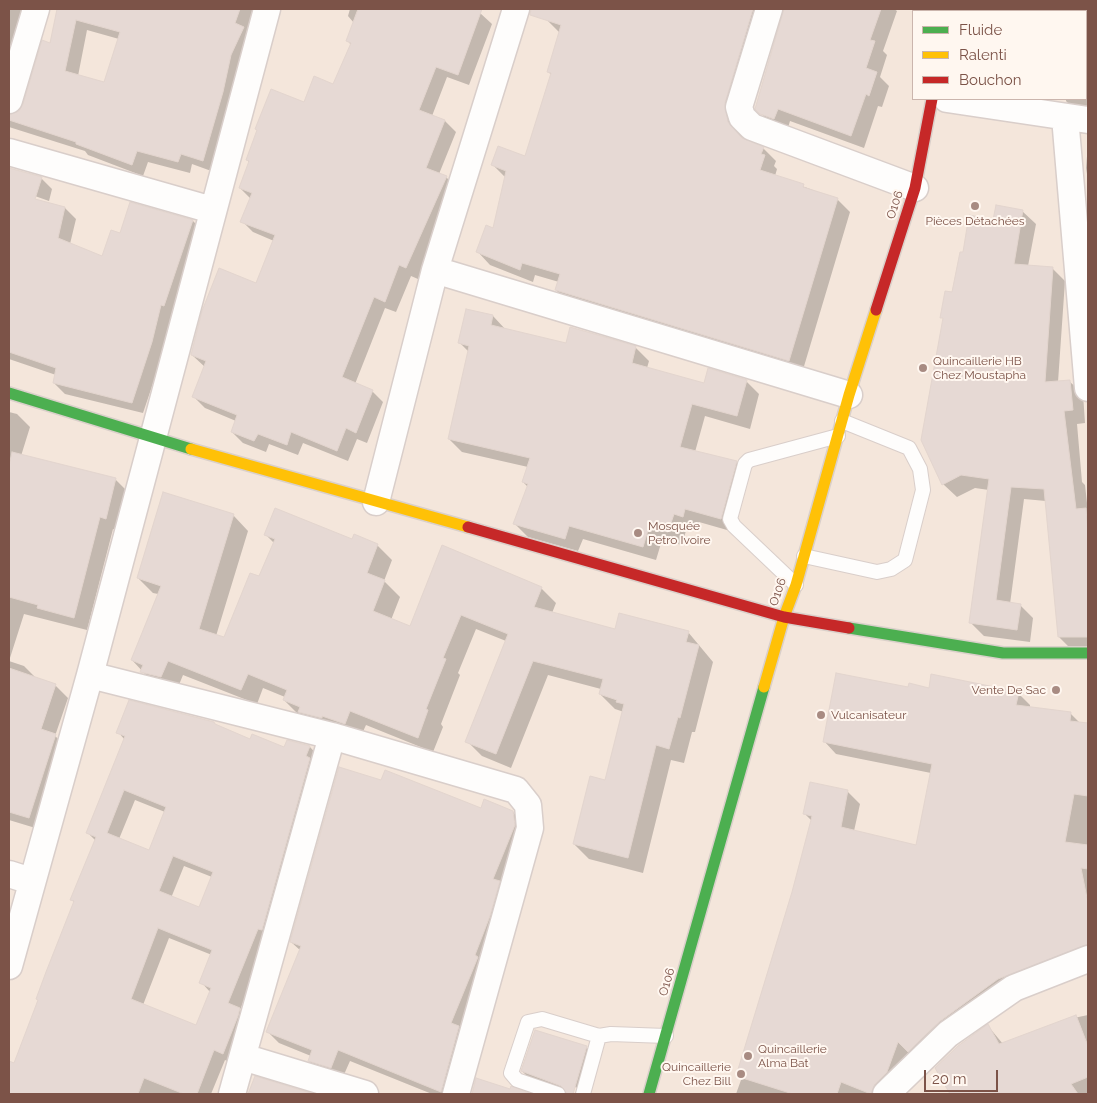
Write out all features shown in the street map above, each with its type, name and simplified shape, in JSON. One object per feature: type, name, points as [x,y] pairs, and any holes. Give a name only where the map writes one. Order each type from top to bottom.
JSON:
[{"type":"street","points":[[9,100],[36,9]]},
{"type":"street","points":[[9,966],[20,877],[90,675],[212,210],[267,9]]},
{"type":"street","points":[[376,502],[435,270],[516,9]]},
{"type":"street","points":[[769,9],[739,107],[742,117],[752,127],[915,188]]},
{"type":"street","name":"O106","points":[[650,1094],[784,617],[796,585],[849,395],[915,188],[932,100]]},
{"type":"street","points":[[953,100],[1076,119],[1088,388]]},
{"type":"street","points":[[9,152],[212,210]]},
{"type":"street","points":[[435,270],[849,395]]},
{"type":"street","points":[[9,393],[152,438],[784,617],[1003,653],[1088,653]]},
{"type":"street","points":[[90,675],[332,736],[516,790],[528,805],[530,828],[456,1094]]},
{"type":"street","points":[[232,1094],[332,736]]},
{"type":"street","points":[[886,1094],[948,1034],[1014,988],[1088,959]]},
{"type":"street","points":[[243,1057],[365,1094]]},
{"type":"lane","points":[[804,556],[877,572],[892,569],[905,560],[924,490],[920,469],[909,448],[842,422]]},
{"type":"lane","points":[[796,585],[734,526],[730,519],[745,464],[749,460],[838,436]]},
{"type":"lane","points":[[558,1094],[517,1080],[511,1073],[528,1022],[542,1019],[598,1036],[612,1034],[666,1036]]},
{"type":"lane","points":[[583,1094],[598,1036]]},
{"type":"shaded area","points":[[9,9],[1088,9],[1088,1094],[9,1094]]},
{"type":"building","points":[[57,9],[240,9],[235,23],[244,27],[231,55],[223,92],[203,161],[181,154],[178,162],[137,151],[132,165],[76,144],[76,142],[9,120],[9,115],[19,111],[23,104],[42,40],[50,43]],"holes":[[[76,20],[120,32],[104,82],[65,71]]]},
{"type":"building","points":[[358,9],[482,9],[458,75],[436,67],[419,110],[445,120],[426,168],[447,176],[406,268],[399,265],[385,302],[374,297],[342,377],[373,390],[356,433],[346,428],[337,451],[291,432],[287,445],[258,434],[254,441],[231,432],[237,415],[192,397],[206,361],[191,355],[202,311],[219,268],[256,283],[275,235],[240,222],[252,193],[239,188],[249,161],[246,160],[257,130],[255,129],[271,89],[304,102],[314,76],[333,84],[351,43],[346,41]]},
{"type":"building","points":[[531,9],[753,9],[725,103],[728,122],[742,138],[764,147],[761,154],[765,155],[760,170],[804,184],[803,187],[838,198],[789,361],[555,290],[560,274],[522,263],[520,270],[476,252],[486,225],[493,228],[506,171],[491,165],[498,146],[525,156],[551,73],[547,72],[561,25],[530,15]]},
{"type":"building","points":[[784,9],[881,9],[870,40],[875,41],[866,68],[877,72],[869,96],[866,94],[851,136],[778,109],[774,119],[760,114],[755,109]]},
{"type":"building","points":[[9,168],[42,177],[35,199],[65,207],[58,238],[102,256],[111,230],[120,233],[130,202],[193,220],[164,306],[161,305],[152,342],[132,403],[53,383],[56,368],[9,352]]},
{"type":"building","points":[[996,205],[1023,210],[1014,264],[1053,267],[1045,382],[1070,380],[1073,410],[1064,411],[1076,509],[1086,508],[1088,534],[1088,637],[1058,637],[1044,489],[1011,487],[996,600],[1021,604],[1017,630],[969,623],[989,479],[961,475],[942,485],[921,440],[943,318],[940,318],[945,291],[952,292],[960,252],[963,252],[969,215],[993,220]]},
{"type":"building","points":[[466,309],[493,315],[491,325],[566,343],[570,327],[636,346],[632,363],[704,383],[708,368],[747,380],[737,416],[692,404],[680,447],[737,461],[721,519],[685,509],[683,517],[674,514],[668,532],[649,527],[643,547],[569,526],[565,539],[513,524],[528,484],[522,482],[530,458],[448,439],[469,346],[458,343]]},
{"type":"building","points":[[12,452],[116,478],[106,519],[100,517],[74,618],[37,608],[38,605],[9,597],[9,466]]},
{"type":"building","points":[[163,492],[234,514],[199,629],[224,637],[250,573],[259,576],[275,539],[264,535],[275,508],[352,539],[354,534],[378,544],[367,573],[385,580],[373,611],[410,626],[442,545],[542,587],[534,607],[615,629],[619,613],[689,631],[686,642],[699,645],[680,718],[678,717],[669,749],[656,745],[628,858],[573,844],[590,776],[605,780],[624,704],[599,694],[603,679],[533,661],[496,754],[465,742],[508,634],[461,615],[443,658],[446,659],[426,709],[428,710],[418,738],[350,711],[345,724],[322,716],[322,718],[298,712],[300,707],[283,700],[287,690],[248,674],[241,690],[168,661],[161,677],[140,672],[143,665],[131,660],[161,586],[137,578]]},
{"type":"building","points":[[9,668],[56,684],[41,729],[56,734],[29,818],[9,812]]},
{"type":"building","points":[[836,673],[908,687],[909,683],[929,688],[931,674],[1019,692],[1016,705],[1071,712],[1070,721],[1088,723],[1088,796],[1074,794],[1065,842],[1088,845],[1088,869],[1081,868],[1088,903],[1088,944],[998,979],[939,1022],[908,1052],[898,1042],[887,1072],[875,1084],[871,1094],[841,1082],[837,1094],[793,1094],[736,1076],[792,892],[812,816],[803,814],[810,782],[848,790],[841,827],[916,845],[932,764],[823,742]]},
{"type":"building","points":[[129,700],[214,722],[250,739],[252,734],[284,747],[287,740],[310,746],[306,756],[310,758],[262,930],[258,929],[228,1003],[240,1008],[238,1016],[223,1054],[214,1050],[197,1094],[184,1094],[144,1078],[138,1094],[9,1094],[9,1061],[14,1063],[38,1000],[36,999],[46,972],[74,901],[70,900],[96,837],[86,833],[125,736],[116,733]],"holes":[[[124,790],[166,807],[149,850],[107,833]],[[173,856],[213,872],[199,907],[159,891]],[[158,928],[212,950],[199,983],[211,988],[196,1025],[131,999]]]},
{"type":"building","points":[[339,767],[381,780],[385,770],[481,808],[484,799],[513,811],[515,825],[493,879],[500,881],[490,916],[475,955],[478,957],[451,1023],[459,1026],[441,1092],[338,1050],[331,1068],[308,1061],[312,1050],[266,1032],[301,946],[290,942]]},
{"type":"building","points":[[1076,1015],[1088,1046],[1088,1077],[1071,1084],[1078,1094],[950,1094],[935,1068],[958,1046],[988,1024],[999,1044]]},
{"type":"building","points":[[535,1030],[587,1046],[573,1094],[567,1094],[561,1086],[521,1071]]},
{"type":"building","points":[[255,1076],[314,1094],[248,1094]]},
{"type":"building","points":[[476,1078],[510,1089],[511,1086],[532,1094],[472,1094]]},
{"type":"traffic: fast","points":[[9,393],[191,449]]},
{"type":"traffic: fast","points":[[849,628],[1003,653],[1088,653]]},
{"type":"traffic: fast","points":[[649,1094],[764,687]]},
{"type":"traffic: slow","points":[[764,687],[784,617],[796,585],[849,395],[876,310]]},
{"type":"traffic: slow","points":[[191,449],[468,527]]},
{"type":"traffic: jam","points":[[876,310],[915,188],[932,100]]},
{"type":"traffic: jam","points":[[468,527],[784,617],[849,628]]},
{"type":"place","name":"Pièces Détachées","points":[[975,206]]},
{"type":"place","name":"Quincaillerie HB Chez Moustapha","points":[[923,368]]},
{"type":"place","name":"Mosquée Petro Ivoire","points":[[638,533]]},
{"type":"place","name":"Vente De Sac","points":[[1056,690]]},
{"type":"place","name":"Vulcanisateur","points":[[821,715]]},
{"type":"place","name":"Quincaillerie Alma Bat","points":[[748,1056]]},
{"type":"place","name":"Quincaillerie Chez Bill","points":[[741,1074]]}]
